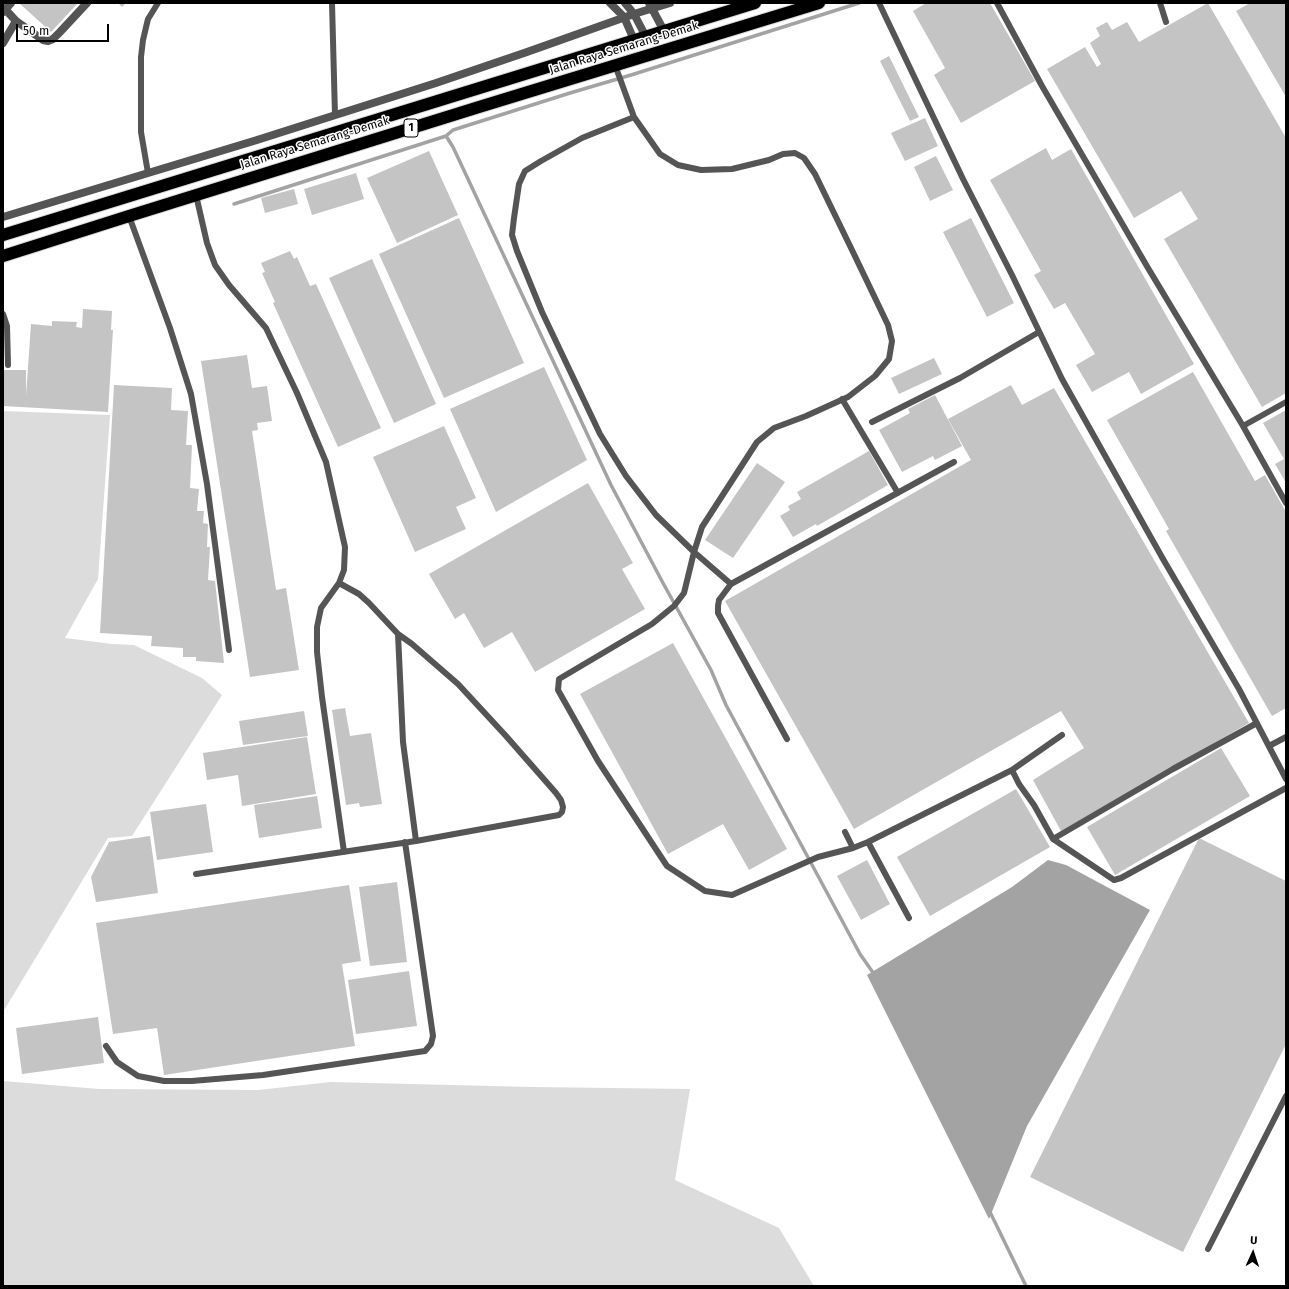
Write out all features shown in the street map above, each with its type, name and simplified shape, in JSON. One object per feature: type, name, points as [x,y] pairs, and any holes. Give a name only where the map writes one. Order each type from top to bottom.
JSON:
[{"type":"highway","name":"Jalan Raya Semarang-Demak","points":[[3,236],[754,3]]},
{"type":"highway","name":"Jalan Raya Semarang-Demak","points":[[3,256],[614,65],[819,3]]},
{"type":"highway","points":[[640,38],[641,57]]},
{"type":"street","points":[[11,3],[4,11],[14,25],[43,40],[48,41],[53,39],[87,3]]},
{"type":"street","points":[[610,3],[624,17],[640,38]]},
{"type":"street","points":[[625,3],[634,14],[640,38]]},
{"type":"street","points":[[3,217],[451,78],[634,14],[651,6],[670,3]]},
{"type":"street","points":[[651,6],[664,31]]},
{"type":"street","points":[[3,43],[14,25]]},
{"type":"lane","points":[[148,173],[141,132],[141,57],[148,19],[158,3]]},
{"type":"lane","points":[[332,3],[335,115]]},
{"type":"lane","points":[[879,3],[963,179],[1070,393],[1163,559],[1239,689],[1286,779]]},
{"type":"lane","points":[[996,3],[1042,86],[1148,268],[1243,426],[1286,503]]},
{"type":"lane","points":[[1160,3],[1166,22]]},
{"type":"lane","points":[[614,65],[634,117],[660,154],[678,164],[701,170],[732,169],[769,160],[783,154],[795,153],[804,158],[815,174],[836,215],[888,325],[892,340],[889,358],[875,376],[848,397],[806,416],[774,428],[757,442],[702,526],[684,593],[674,606],[652,624],[559,679],[558,690],[598,761],[667,866],[705,891],[732,895],[818,857],[853,848],[868,842],[1012,770],[1062,735]]},
{"type":"lane","points":[[634,117],[582,138],[525,171],[519,184],[512,235],[542,312],[600,434],[626,476],[656,516],[731,584]]},
{"type":"lane","points":[[196,195],[207,242],[215,265],[229,285],[266,328],[297,393],[326,462],[345,547],[344,570],[339,583],[321,608],[317,627],[317,652],[344,852]]},
{"type":"lane","points":[[129,216],[170,328],[191,394],[207,484],[229,650]]},
{"type":"lane","points":[[3,314],[7,326],[8,365]]},
{"type":"lane","points":[[872,422],[960,378],[1039,332]]},
{"type":"lane","points":[[842,399],[898,493]]},
{"type":"lane","points":[[1243,426],[1286,402]]},
{"type":"lane","points":[[787,739],[718,613],[719,600],[731,584],[954,462]]},
{"type":"lane","points":[[196,874],[405,842],[559,815],[562,812],[563,807],[556,793],[458,684],[412,644],[398,634],[359,594],[339,583]]},
{"type":"lane","points":[[398,634],[403,742],[416,840]]},
{"type":"lane","points":[[1053,839],[1173,769],[1257,723]]},
{"type":"lane","points":[[1268,746],[1286,737]]},
{"type":"lane","points":[[1012,770],[1053,839],[1114,880],[1117,880],[1286,788]]},
{"type":"lane","points":[[845,832],[853,848]]},
{"type":"lane","points":[[106,1046],[117,1062],[138,1076],[164,1081],[192,1081],[263,1074],[425,1051],[431,1044],[433,1036],[405,842]]},
{"type":"lane","points":[[868,842],[909,918]]},
{"type":"lane","points":[[1208,1249],[1286,1096]]},
{"type":"shaded area","points":[[3,411],[110,415],[98,579],[65,638],[112,644],[134,645],[202,678],[222,695],[132,836],[108,838],[3,1012]]},
{"type":"shaded area","points":[[1048,860],[1066,865],[1150,910],[1027,1126],[989,1219],[867,975],[1012,887]]},
{"type":"shaded area","points":[[3,1081],[99,1089],[258,1090],[331,1082],[690,1089],[675,1180],[779,1228],[814,1286],[3,1286]]},
{"type":"building","points":[[19,3],[78,3],[51,32]]},
{"type":"building","points":[[118,3],[126,3],[122,7]]},
{"type":"building","points":[[926,3],[990,3],[1035,81],[961,123],[934,75],[945,68],[913,11]]},
{"type":"building","points":[[1208,3],[1286,138],[1286,393],[1262,407],[1164,239],[1198,219],[1181,191],[1134,218],[1047,69],[1085,47],[1097,67],[1101,64],[1090,43],[1100,36],[1096,28],[1107,22],[1112,30],[1127,22],[1139,42]]},
{"type":"building","points":[[1250,3],[1286,3],[1286,97],[1236,11]]},
{"type":"building","points":[[889,56],[919,117],[910,121],[880,61]]},
{"type":"building","points":[[925,118],[938,146],[905,161],[891,133]]},
{"type":"building","points":[[1046,148],[1052,160],[1071,149],[1194,364],[1141,394],[1129,372],[1092,392],[1076,365],[1095,354],[1065,303],[1054,309],[1034,275],[1041,271],[990,180]]},
{"type":"building","points":[[429,151],[458,215],[397,243],[367,178]]},
{"type":"building","points":[[936,156],[953,190],[930,201],[914,167]]},
{"type":"building","points":[[356,173],[364,199],[312,215],[304,189]]},
{"type":"building","points":[[294,189],[298,204],[265,213],[261,198]]},
{"type":"building","points":[[459,218],[524,363],[444,398],[379,254]]},
{"type":"building","points":[[971,218],[1014,303],[987,317],[943,232]]},
{"type":"building","points":[[290,251],[294,259],[297,257],[310,286],[316,284],[381,428],[338,447],[273,303],[275,302],[262,273],[265,272],[261,263]]},
{"type":"building","points":[[372,259],[436,404],[394,423],[329,278]]},
{"type":"building","points":[[83,309],[112,311],[111,330],[113,330],[108,412],[3,406],[3,370],[26,370],[26,396],[31,324],[52,326],[52,321],[77,322],[76,327],[82,328]]},
{"type":"building","points":[[247,355],[252,388],[267,386],[272,421],[257,423],[258,430],[252,431],[276,590],[286,588],[299,670],[250,677],[201,361]]},
{"type":"building","points":[[934,358],[942,374],[899,394],[891,378]]},
{"type":"building","points":[[544,367],[587,460],[496,512],[450,409]]},
{"type":"building","points":[[1193,372],[1255,481],[1265,475],[1286,512],[1286,708],[1272,716],[1166,531],[1169,529],[1107,420]]},
{"type":"building","points":[[114,385],[172,388],[171,410],[188,411],[186,445],[192,445],[190,488],[199,489],[197,511],[204,511],[203,523],[208,524],[207,547],[210,547],[208,580],[215,581],[224,663],[196,661],[196,657],[183,657],[183,648],[151,646],[152,636],[100,633]]},
{"type":"building","points":[[1011,385],[1022,405],[1054,388],[1249,723],[1061,831],[1033,780],[1084,748],[1061,711],[854,829],[725,601],[971,460],[948,419]]},
{"type":"building","points":[[935,395],[962,446],[935,460],[933,456],[902,472],[879,430],[910,413],[908,409]]},
{"type":"building","points":[[1286,410],[1286,483],[1275,464],[1284,459],[1263,423]]},
{"type":"building","points":[[444,426],[476,498],[456,507],[466,529],[415,552],[373,457]]},
{"type":"building","points":[[869,451],[888,485],[817,526],[816,524],[793,537],[780,516],[790,510],[788,506],[801,499],[797,492]]},
{"type":"building","points":[[757,463],[785,482],[733,558],[705,540]]},
{"type":"building","points":[[588,483],[633,563],[622,569],[645,609],[535,672],[512,632],[484,648],[464,613],[455,619],[429,574]]},
{"type":"building","points":[[673,643],[787,849],[749,870],[723,824],[668,854],[580,694]]},
{"type":"building","points":[[345,708],[350,736],[371,733],[382,804],[360,807],[359,803],[346,805],[332,710]]},
{"type":"building","points":[[304,711],[308,736],[243,745],[239,721]]},
{"type":"building","points":[[307,737],[316,794],[242,806],[238,775],[207,780],[203,753]]},
{"type":"building","points":[[1221,748],[1250,796],[1115,875],[1087,827]]},
{"type":"building","points":[[1016,789],[1050,847],[930,916],[897,857]]},
{"type":"building","points":[[317,796],[322,828],[259,838],[254,805]]},
{"type":"building","points":[[206,804],[213,852],[157,860],[150,812]]},
{"type":"building","points":[[150,836],[158,893],[96,902],[91,877],[109,842]]},
{"type":"building","points":[[1199,838],[1286,881],[1286,1044],[1183,1252],[1030,1177]]},
{"type":"building","points":[[867,860],[890,904],[861,920],[837,876]]},
{"type":"building","points":[[397,882],[407,962],[370,966],[359,887]]},
{"type":"building","points":[[349,885],[361,961],[342,964],[355,1046],[164,1075],[157,1028],[113,1034],[96,923]]},
{"type":"building","points":[[409,971],[417,1026],[356,1034],[348,980]]},
{"type":"building","points":[[98,1017],[104,1063],[22,1074],[16,1028]]},
{"type":"waterway","points":[[234,204],[446,136],[453,130],[859,3]]},
{"type":"waterway","points":[[446,136],[453,147],[611,485],[711,670],[726,705],[860,954],[874,974]]},
{"type":"waterway","points":[[990,1212],[1026,1286]]}]
